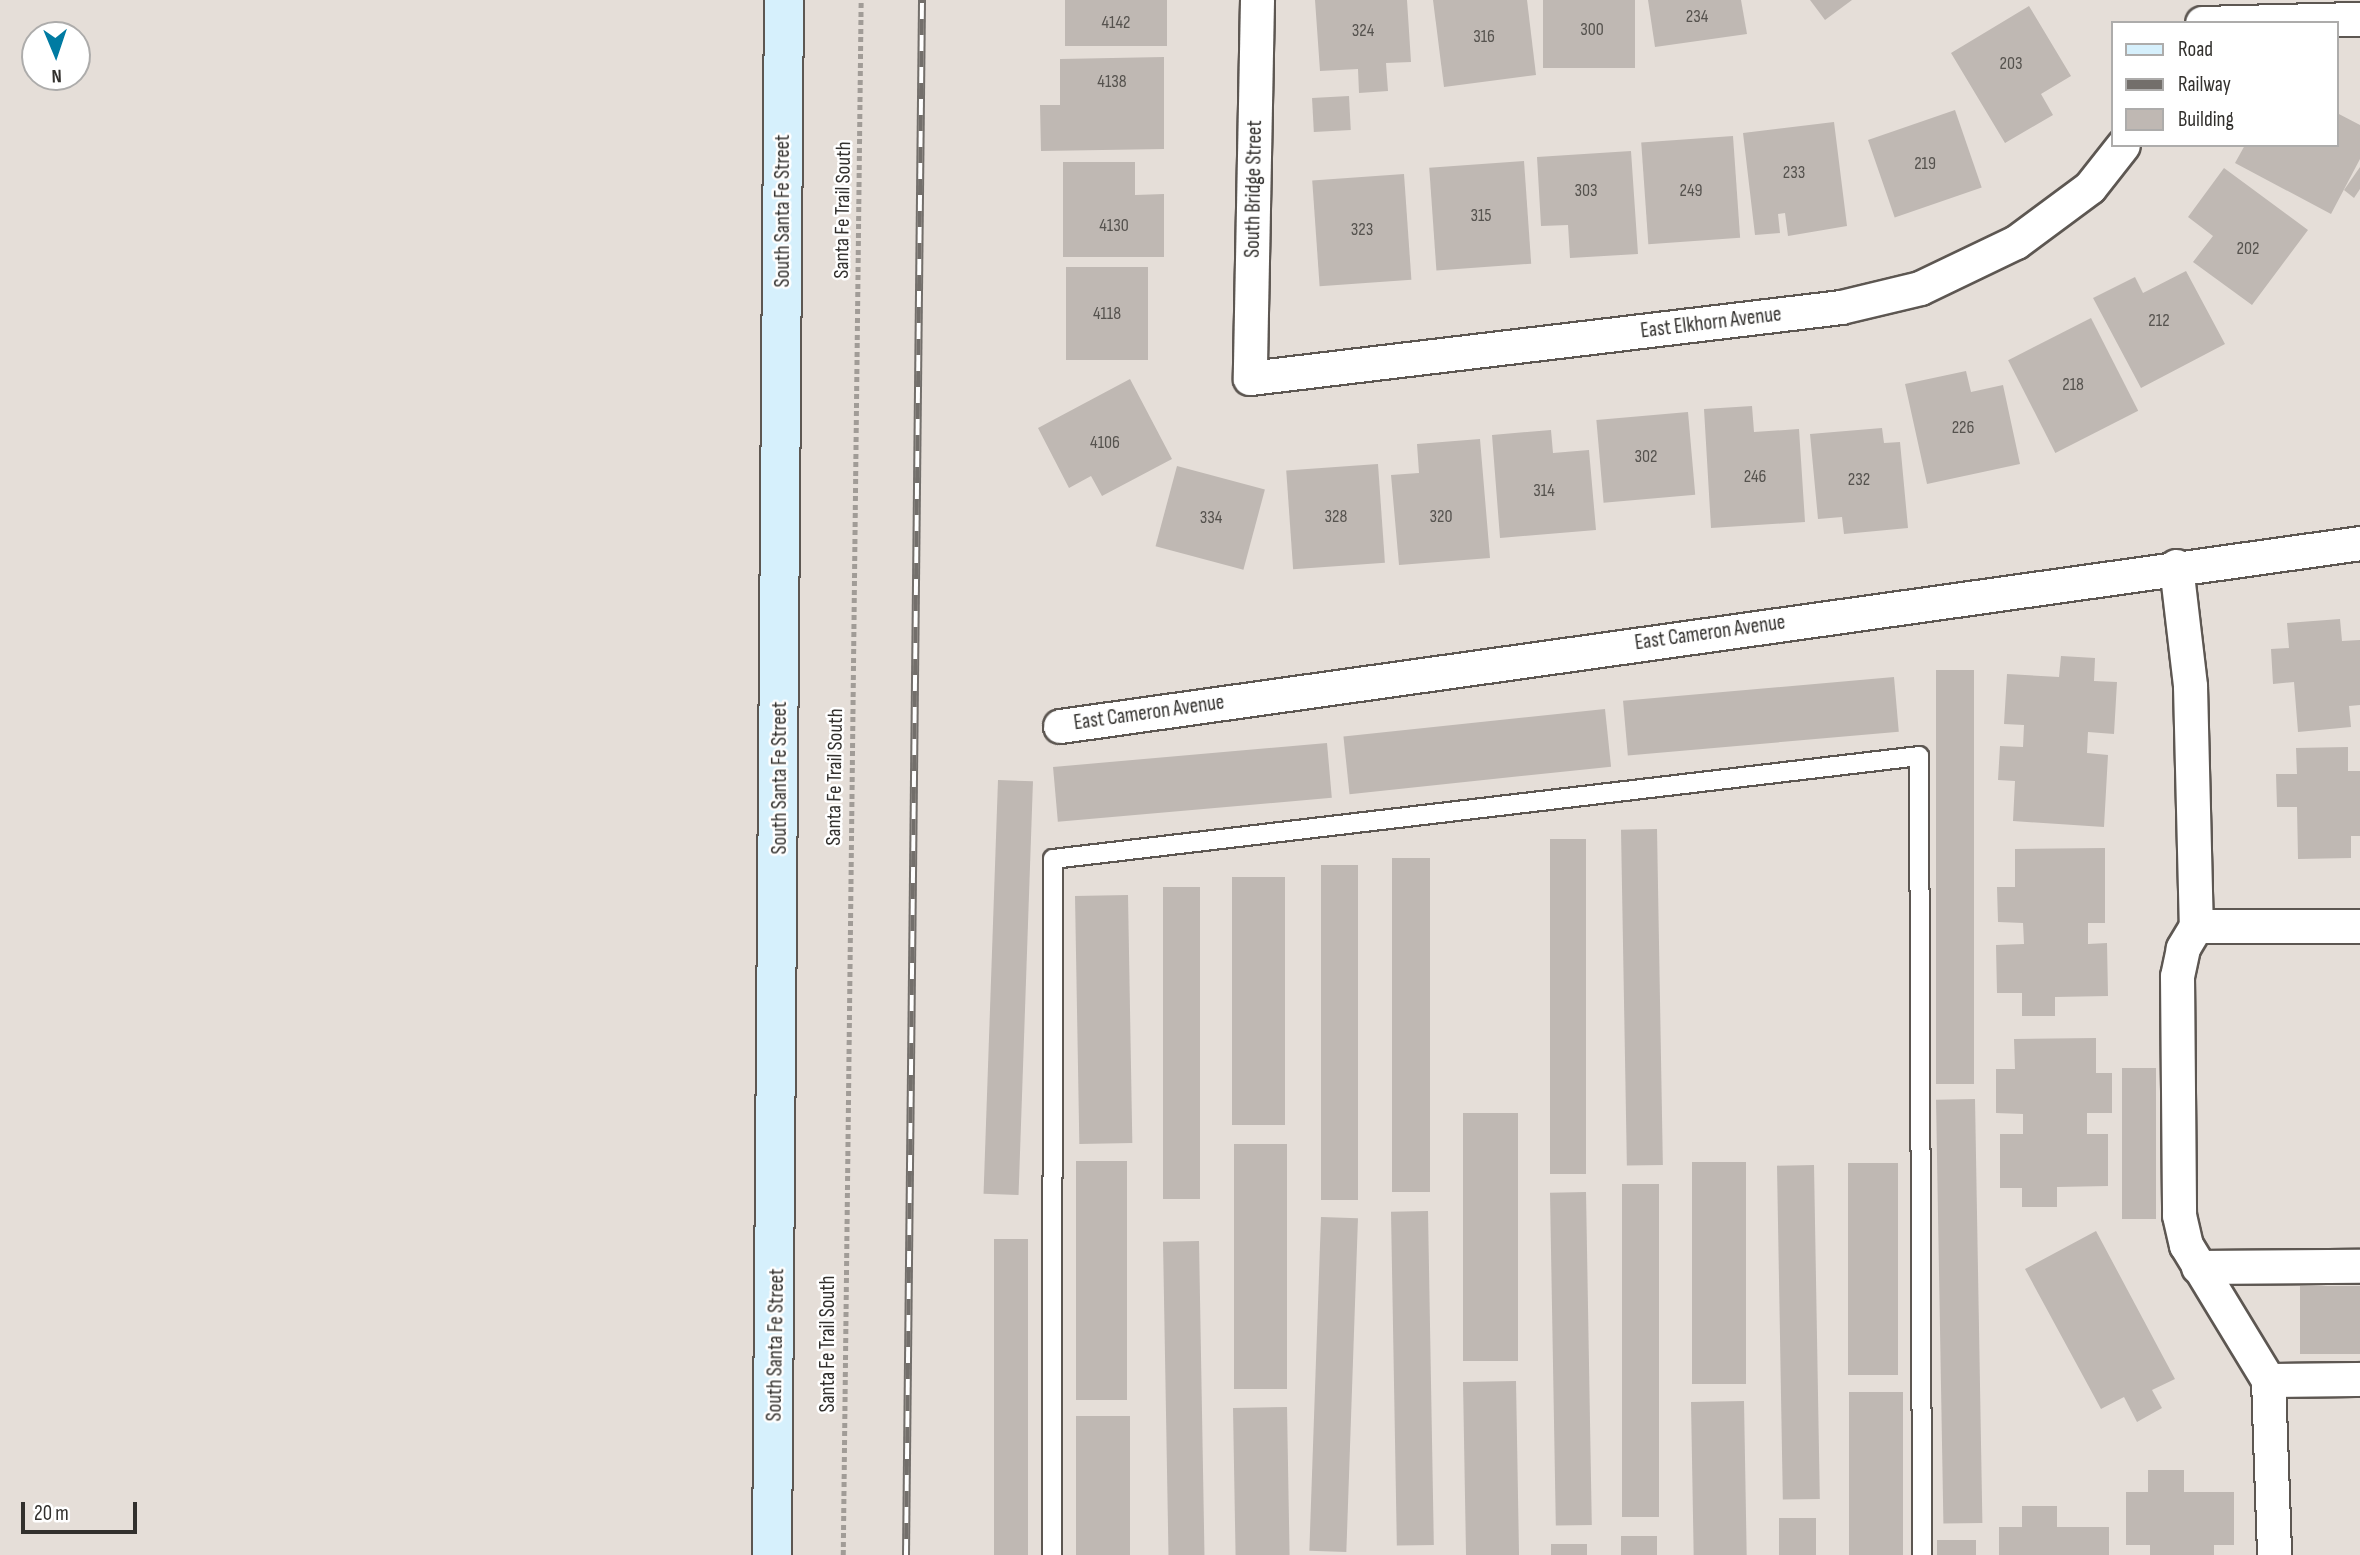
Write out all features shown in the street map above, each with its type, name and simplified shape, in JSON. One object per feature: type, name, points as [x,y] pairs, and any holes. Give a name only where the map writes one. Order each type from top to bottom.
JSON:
[{"type":"street","name":"South Santa Fe Street","points":[[772,1555],[784,0]]},
{"type":"street","name":"South Bridge Street","points":[[1250,378],[1257,0]]},
{"type":"street","points":[[2281,21],[2360,19]]},
{"type":"street","name":"East Elkhorn Avenue","points":[[1250,378],[1841,307],[1920,288],[2016,242],[2090,187],[2121,147]]},
{"type":"street","name":"East Cameron Avenue","points":[[1060,726],[2176,566],[2360,543]]},
{"type":"street","points":[[2176,566],[2190,686],[2196,926],[2183,948],[2177,976],[2177,1116],[2181,1230],[2198,1267],[2268,1380],[2274,1555]]},
{"type":"street","points":[[2196,926],[2360,926]]},
{"type":"street","points":[[2198,1267],[2360,1266]]},
{"type":"street","points":[[2268,1380],[2360,1379]]},
{"type":"lane","points":[[1052,1555],[1053,859],[1919,756],[1922,1555]]},
{"type":"path","name":"Santa Fe Trail South","points":[[843,1555],[861,0]]},
{"type":"building","points":[[1065,0],[1167,0],[1167,46],[1065,46]]},
{"type":"building","points":[[1315,0],[1407,0],[1411,62],[1386,63],[1388,91],[1359,93],[1358,69],[1320,71]]},
{"type":"building","points":[[1433,0],[1527,0],[1536,75],[1444,87]]},
{"type":"building","points":[[1543,0],[1635,0],[1635,68],[1543,68]]},
{"type":"building","points":[[1648,0],[1741,0],[1747,34],[1655,47]]},
{"type":"building","points":[[1810,0],[1852,0],[1825,20]]},
{"type":"building","points":[[2029,6],[2071,76],[2041,94],[2053,115],[2005,143],[1951,53]]},
{"type":"building","points":[[1164,57],[1164,149],[1041,151],[1040,105],[1060,105],[1060,59]]},
{"type":"building","points":[[1349,96],[1351,130],[1314,132],[1312,98]]},
{"type":"building","points":[[1955,110],[1982,188],[1895,217],[1868,140]]},
{"type":"building","points":[[2339,114],[2360,125],[2360,159],[2331,214],[2235,163],[2244,147],[2339,147]]},
{"type":"building","points":[[1834,122],[1847,226],[1788,236],[1785,213],[1778,214],[1780,233],[1755,235],[1743,133]]},
{"type":"building","points":[[1733,136],[1740,238],[1648,244],[1641,142]]},
{"type":"building","points":[[1631,151],[1638,254],[1570,258],[1568,225],[1541,226],[1537,157]]},
{"type":"building","points":[[1524,161],[1531,264],[1436,270],[1429,168]]},
{"type":"building","points":[[1063,162],[1135,162],[1135,195],[1164,194],[1164,257],[1063,257]]},
{"type":"building","points":[[2360,167],[2360,189],[2354,198],[2344,190]]},
{"type":"building","points":[[2224,168],[2308,230],[2252,305],[2193,262],[2213,236],[2188,217]]},
{"type":"building","points":[[1404,174],[1411,280],[1320,286],[1312,180]]},
{"type":"building","points":[[1066,267],[1148,267],[1148,360],[1066,360]]},
{"type":"building","points":[[2186,271],[2225,344],[2141,388],[2093,298],[2135,277],[2143,293]]},
{"type":"building","points":[[2091,318],[2138,411],[2055,453],[2008,360]]},
{"type":"building","points":[[1966,371],[1971,392],[2003,385],[2020,464],[1927,484],[1905,384]]},
{"type":"building","points":[[1130,379],[1172,459],[1102,496],[1091,476],[1069,488],[1038,428]]},
{"type":"building","points":[[1752,406],[1754,432],[1799,429],[1805,522],[1711,528],[1704,409]]},
{"type":"building","points":[[1688,412],[1695,495],[1604,503],[1596,420]]},
{"type":"building","points":[[1882,428],[1884,443],[1900,442],[1908,528],[1844,534],[1842,517],[1818,519],[1810,434]]},
{"type":"building","points":[[1551,430],[1553,453],[1589,450],[1596,530],[1500,538],[1492,435]]},
{"type":"building","points":[[1480,439],[1490,558],[1399,565],[1391,475],[1419,473],[1417,444]]},
{"type":"building","points":[[1378,464],[1385,563],[1293,569],[1286,470]]},
{"type":"building","points":[[1177,466],[1265,490],[1243,570],[1156,546]]},
{"type":"building","points":[[2340,619],[2342,641],[2360,640],[2360,705],[2349,706],[2351,727],[2298,732],[2294,682],[2273,684],[2271,649],[2289,648],[2287,623]]},
{"type":"building","points":[[2061,656],[2095,658],[2094,681],[2117,682],[2114,734],[2088,732],[2087,753],[2108,755],[2104,827],[2013,821],[2015,781],[1998,780],[2000,746],[2023,747],[2024,725],[2004,724],[2007,674],[2059,677]]},
{"type":"building","points":[[1936,670],[1974,670],[1974,1084],[1936,1084]]},
{"type":"building","points":[[1894,677],[1899,732],[1628,755],[1623,701]]},
{"type":"building","points":[[1605,709],[1611,767],[1350,794],[1343,736]]},
{"type":"building","points":[[1327,743],[1332,798],[1058,822],[1053,767]]},
{"type":"building","points":[[2348,747],[2348,771],[2360,771],[2360,836],[2351,836],[2351,858],[2298,859],[2297,807],[2277,807],[2276,774],[2297,774],[2296,748]]},
{"type":"building","points":[[998,780],[1033,781],[1019,1195],[984,1194]]},
{"type":"building","points":[[1657,829],[1663,1165],[1627,1166],[1621,830]]},
{"type":"building","points":[[1550,839],[1586,839],[1586,1174],[1550,1174]]},
{"type":"building","points":[[2105,848],[2105,923],[2088,923],[2088,944],[2107,943],[2108,996],[2055,997],[2055,1016],[2022,1016],[2022,993],[1997,993],[1996,945],[2024,944],[2023,923],[1998,922],[1997,887],[2015,887],[2015,849]]},
{"type":"building","points":[[1392,858],[1430,858],[1430,1192],[1392,1192]]},
{"type":"building","points":[[1321,865],[1358,865],[1358,1200],[1321,1200]]},
{"type":"building","points":[[1232,877],[1285,877],[1285,1125],[1232,1125]]},
{"type":"building","points":[[1163,887],[1200,887],[1200,1199],[1163,1199]]},
{"type":"building","points":[[1128,895],[1132,1143],[1079,1144],[1075,896]]},
{"type":"building","points":[[2096,1038],[2096,1073],[2112,1073],[2112,1113],[2087,1113],[2087,1134],[2108,1134],[2108,1186],[2057,1187],[2057,1207],[2022,1207],[2022,1188],[2000,1188],[2000,1134],[2023,1134],[2023,1114],[1996,1113],[1996,1069],[2015,1069],[2014,1039]]},
{"type":"building","points":[[2122,1068],[2156,1068],[2156,1219],[2122,1219]]},
{"type":"building","points":[[1975,1099],[1982,1523],[1943,1524],[1936,1100]]},
{"type":"building","points":[[1463,1113],[1518,1113],[1518,1361],[1463,1361]]},
{"type":"building","points":[[1234,1144],[1287,1144],[1287,1389],[1234,1389]]},
{"type":"building","points":[[1076,1161],[1127,1161],[1127,1400],[1076,1400]]},
{"type":"building","points":[[1692,1162],[1746,1162],[1746,1384],[1692,1384]]},
{"type":"building","points":[[1848,1163],[1898,1163],[1898,1375],[1848,1375]]},
{"type":"building","points":[[1814,1165],[1820,1499],[1783,1500],[1777,1166]]},
{"type":"building","points":[[1622,1184],[1659,1184],[1659,1517],[1622,1517]]},
{"type":"building","points":[[1586,1192],[1592,1525],[1556,1526],[1550,1193]]},
{"type":"building","points":[[1428,1211],[1434,1545],[1397,1546],[1391,1212]]},
{"type":"building","points":[[1321,1217],[1358,1218],[1346,1552],[1309,1551]]},
{"type":"building","points":[[2096,1231],[2175,1379],[2152,1390],[2162,1408],[2137,1422],[2124,1397],[2101,1409],[2025,1269]]},
{"type":"building","points":[[994,1239],[1028,1239],[1028,1555],[994,1555]]},
{"type":"building","points":[[1199,1241],[1204,1555],[1168,1555],[1163,1242]]},
{"type":"building","points":[[2300,1286],[2360,1286],[2360,1354],[2300,1354]]},
{"type":"building","points":[[1516,1381],[1519,1555],[1466,1555],[1463,1382]]},
{"type":"building","points":[[1849,1392],[1903,1392],[1903,1555],[1849,1555]]},
{"type":"building","points":[[1744,1401],[1747,1555],[1694,1555],[1691,1402]]},
{"type":"building","points":[[1287,1407],[1290,1555],[1236,1555],[1233,1408]]},
{"type":"building","points":[[1076,1416],[1130,1416],[1130,1555],[1076,1555]]},
{"type":"building","points":[[2148,1470],[2184,1470],[2184,1492],[2234,1492],[2234,1545],[2214,1545],[2214,1555],[2150,1555],[2150,1545],[2126,1545],[2126,1492],[2148,1492]]},
{"type":"building","points":[[2022,1506],[2057,1506],[2057,1527],[2109,1527],[2109,1555],[1999,1555],[1999,1527],[2022,1527]]},
{"type":"building","points":[[1779,1518],[1816,1518],[1816,1555],[1779,1555]]},
{"type":"building","points":[[1621,1536],[1657,1536],[1657,1555],[1621,1555]]},
{"type":"building","points":[[1937,1540],[1976,1540],[1976,1555],[1937,1555]]},
{"type":"building","points":[[1551,1544],[1587,1544],[1587,1555],[1551,1555]]},
{"type":"railway","points":[[906,1555],[922,0]]}]
